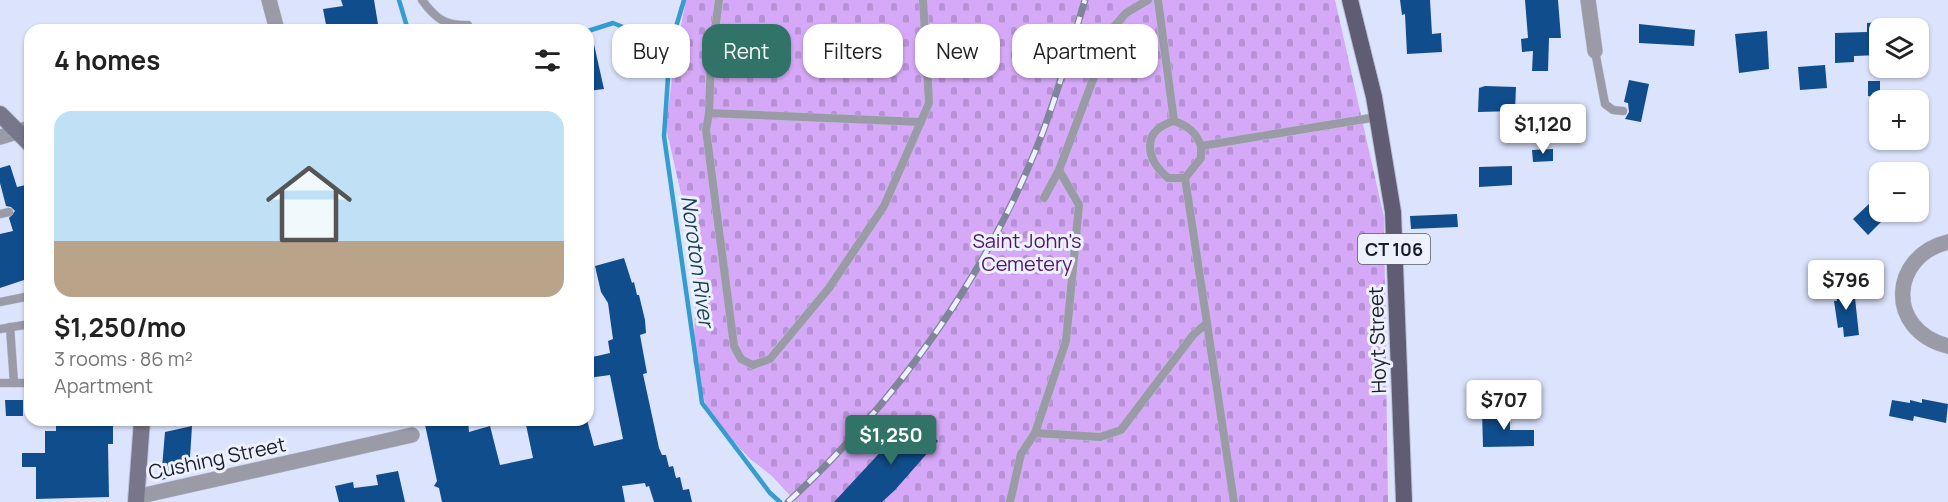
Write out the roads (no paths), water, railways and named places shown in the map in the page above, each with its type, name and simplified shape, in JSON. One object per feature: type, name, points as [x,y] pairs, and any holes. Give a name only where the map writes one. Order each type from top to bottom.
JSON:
[{"type":"main road","name":"Hoyt Street","points":[[1350,0],[1377,117],[1393,212],[1404,502]]},
{"type":"main road","points":[[0,114],[23,130]]},
{"type":"main road","points":[[136,499],[142,426]]},
{"type":"street","points":[[269,0],[275,24]]},
{"type":"street","points":[[1588,0],[1595,51]]},
{"type":"street","points":[[0,137],[23,130]]},
{"type":"street","points":[[1948,242],[1928,249],[1906,274],[1903,301],[1907,321],[1919,334],[1948,346]]},
{"type":"street","name":"Cushing Street","points":[[136,499],[412,435]]},
{"type":"lane","points":[[422,0],[435,18],[448,24]]},
{"type":"lane","points":[[719,0],[711,59],[706,130],[734,346],[741,359],[753,365],[770,359],[829,288],[884,206],[929,103],[923,0]]},
{"type":"lane","points":[[1044,198],[1059,170],[1112,29],[1126,14],[1148,0]]},
{"type":"lane","points":[[1158,0],[1174,121]]},
{"type":"lane","points":[[1595,51],[1605,104],[1613,110],[1623,111]]},
{"type":"lane","points":[[709,113],[921,122]]},
{"type":"lane","points":[[1202,146],[1377,117]]},
{"type":"lane","points":[[1185,178],[1168,178],[1157,169],[1151,155],[1149,142],[1155,133],[1164,124],[1174,121],[1188,126],[1202,146],[1201,158],[1185,178],[1234,502]]},
{"type":"lane","points":[[1010,502],[1022,454],[1035,433],[1066,341],[1078,205],[1059,170]]},
{"type":"lane","points":[[0,302],[24,297]]},
{"type":"lane","points":[[1035,433],[1100,437],[1121,430],[1193,335],[1207,323]]},
{"type":"lane","points":[[0,329],[24,325]]},
{"type":"lane","points":[[10,327],[14,383]]},
{"type":"lane","points":[[0,383],[24,383]]},
{"type":"waterway","points":[[399,0],[406,24]]},
{"type":"waterway","name":"Noroton River","points":[[684,0],[670,47],[664,136],[702,403],[770,493],[780,502]]},
{"type":"waterway","points":[[594,29],[616,24]]},
{"type":"railway","points":[[788,502],[827,464],[899,382],[932,338],[990,246],[1037,147],[1057,93],[1085,0]]},
{"type":"park label","name":"Saint John's Cemetery","points":[[1027,252]]}]
